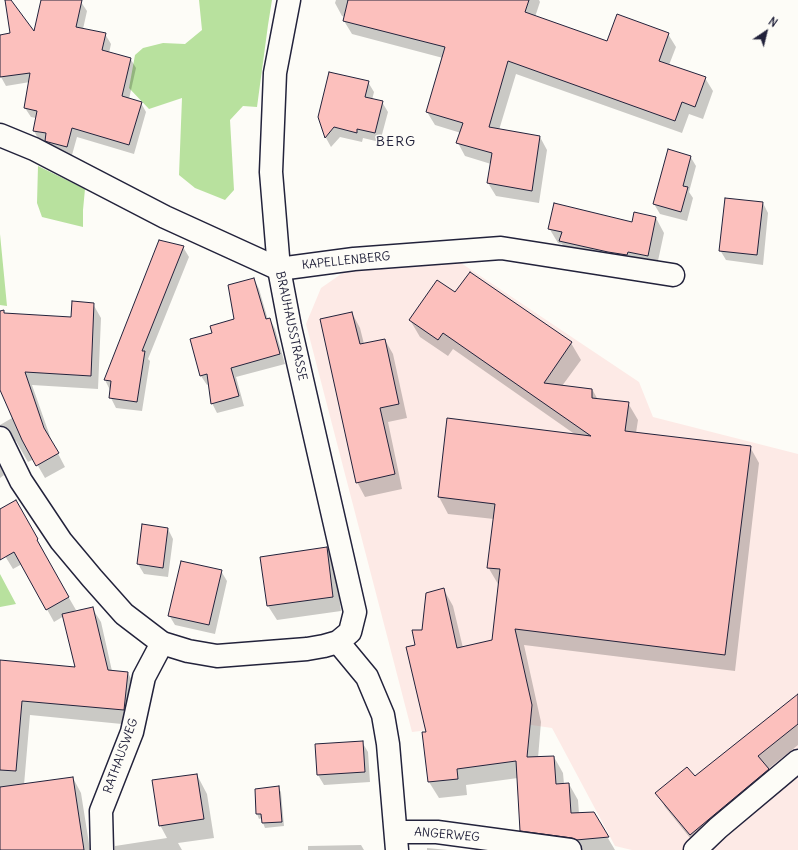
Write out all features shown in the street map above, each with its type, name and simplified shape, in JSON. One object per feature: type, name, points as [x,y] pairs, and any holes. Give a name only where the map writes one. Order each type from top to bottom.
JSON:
[{"type":"street","name":"BRAUHAUSSTRASSE","points":[[289,0],[274,73],[271,172],[279,269],[290,328],[355,612],[350,632],[338,642]]},
{"type":"street","points":[[0,135],[34,149],[165,217],[279,269]]},
{"type":"street","name":"KAPELLENBERG","points":[[279,269],[354,259],[501,248],[673,275]]},
{"type":"street","points":[[0,438],[21,481],[61,541],[124,614],[162,642],[188,651],[217,656],[307,649],[338,642],[367,677],[383,715],[388,744],[396,841]]},
{"type":"street","name":"RATHAUSWEG","points":[[102,850],[101,811],[132,732],[144,676],[162,642]]},
{"type":"street","points":[[695,850],[718,828],[798,761]]},
{"type":"street","name":"ANGERWEG","points":[[396,841],[437,832],[570,850]]},
{"type":"shaded area","points":[[455,259],[639,382],[653,417],[798,454],[798,850],[632,850],[615,846],[552,728],[503,721],[412,732],[306,324],[321,288],[357,263]]},
{"type":"green space","points":[[199,0],[272,0],[257,107],[243,106],[230,120],[234,190],[225,200],[195,188],[179,175],[182,98],[149,109],[129,88],[135,55],[143,48],[163,43],[185,44],[202,30]]},
{"type":"green space","points":[[38,166],[85,189],[83,227],[42,217],[37,203]]},
{"type":"green space","points":[[0,234],[7,306],[0,305]]},
{"type":"green space","points":[[0,574],[16,604],[0,607]]},
{"type":"building","points":[[5,0],[11,0],[34,31],[41,0],[82,0],[76,27],[106,33],[102,50],[131,58],[122,96],[142,102],[129,145],[72,128],[67,147],[45,141],[46,133],[33,131],[37,111],[24,108],[30,73],[0,77],[0,35],[10,33]]},
{"type":"building","points":[[348,0],[529,0],[525,12],[607,41],[617,14],[669,33],[659,61],[706,77],[695,107],[682,102],[675,121],[508,61],[489,127],[540,136],[532,191],[487,183],[492,153],[456,143],[463,123],[426,112],[445,47],[343,21]]},
{"type":"building","points":[[329,72],[369,81],[365,97],[383,101],[375,133],[357,129],[357,133],[334,127],[325,138],[318,117]]},
{"type":"building","points":[[668,149],[691,156],[683,186],[688,187],[681,212],[653,204]]},
{"type":"building","points":[[725,198],[763,202],[757,255],[719,251]]},
{"type":"building","points":[[554,203],[632,222],[634,212],[656,217],[648,256],[628,252],[627,255],[608,252],[559,241],[562,232],[548,229]]},
{"type":"building","points":[[159,240],[184,246],[142,351],[145,351],[137,402],[109,398],[111,381],[104,380]]},
{"type":"building","points":[[470,272],[572,342],[544,383],[592,389],[592,398],[629,402],[625,431],[751,446],[725,655],[515,629],[532,705],[527,757],[554,756],[556,784],[569,783],[571,813],[594,812],[609,837],[576,840],[572,838],[520,831],[516,761],[457,769],[458,779],[428,782],[422,732],[426,732],[406,647],[415,645],[412,630],[422,630],[426,593],[444,588],[457,648],[492,640],[500,569],[487,568],[495,504],[438,497],[447,418],[591,436],[443,333],[438,340],[409,320],[437,280],[455,292]]},
{"type":"building","points":[[254,278],[266,319],[270,318],[280,354],[231,368],[239,396],[211,404],[207,374],[200,376],[190,339],[212,333],[210,326],[234,319],[228,285]]},
{"type":"building","points":[[72,301],[94,303],[91,376],[25,372],[44,428],[59,453],[36,466],[22,440],[0,390],[0,311],[4,310],[4,313],[71,317]]},
{"type":"building","points":[[352,312],[360,344],[385,339],[399,404],[380,408],[395,474],[356,483],[320,319]]},
{"type":"building","points":[[16,500],[69,597],[46,610],[14,552],[0,560],[0,509]]},
{"type":"building","points":[[142,524],[168,528],[163,568],[137,564]]},
{"type":"building","points":[[327,547],[333,597],[267,606],[260,557]]},
{"type":"building","points":[[181,561],[222,570],[209,625],[168,616]]},
{"type":"building","points":[[93,607],[108,670],[128,672],[124,710],[22,701],[16,771],[0,770],[0,660],[75,667],[62,614]]},
{"type":"building","points":[[798,694],[798,724],[758,756],[769,769],[690,835],[655,793],[687,767],[695,776]]},
{"type":"building","points":[[363,741],[365,772],[317,775],[315,744]]},
{"type":"building","points":[[197,774],[204,819],[159,826],[152,780]]},
{"type":"building","points":[[73,777],[84,850],[0,850],[0,787]]},
{"type":"building","points":[[279,786],[282,822],[262,823],[261,814],[256,814],[255,789]]},
{"type":"district","name":"BERG","points":[[396,142]]}]
